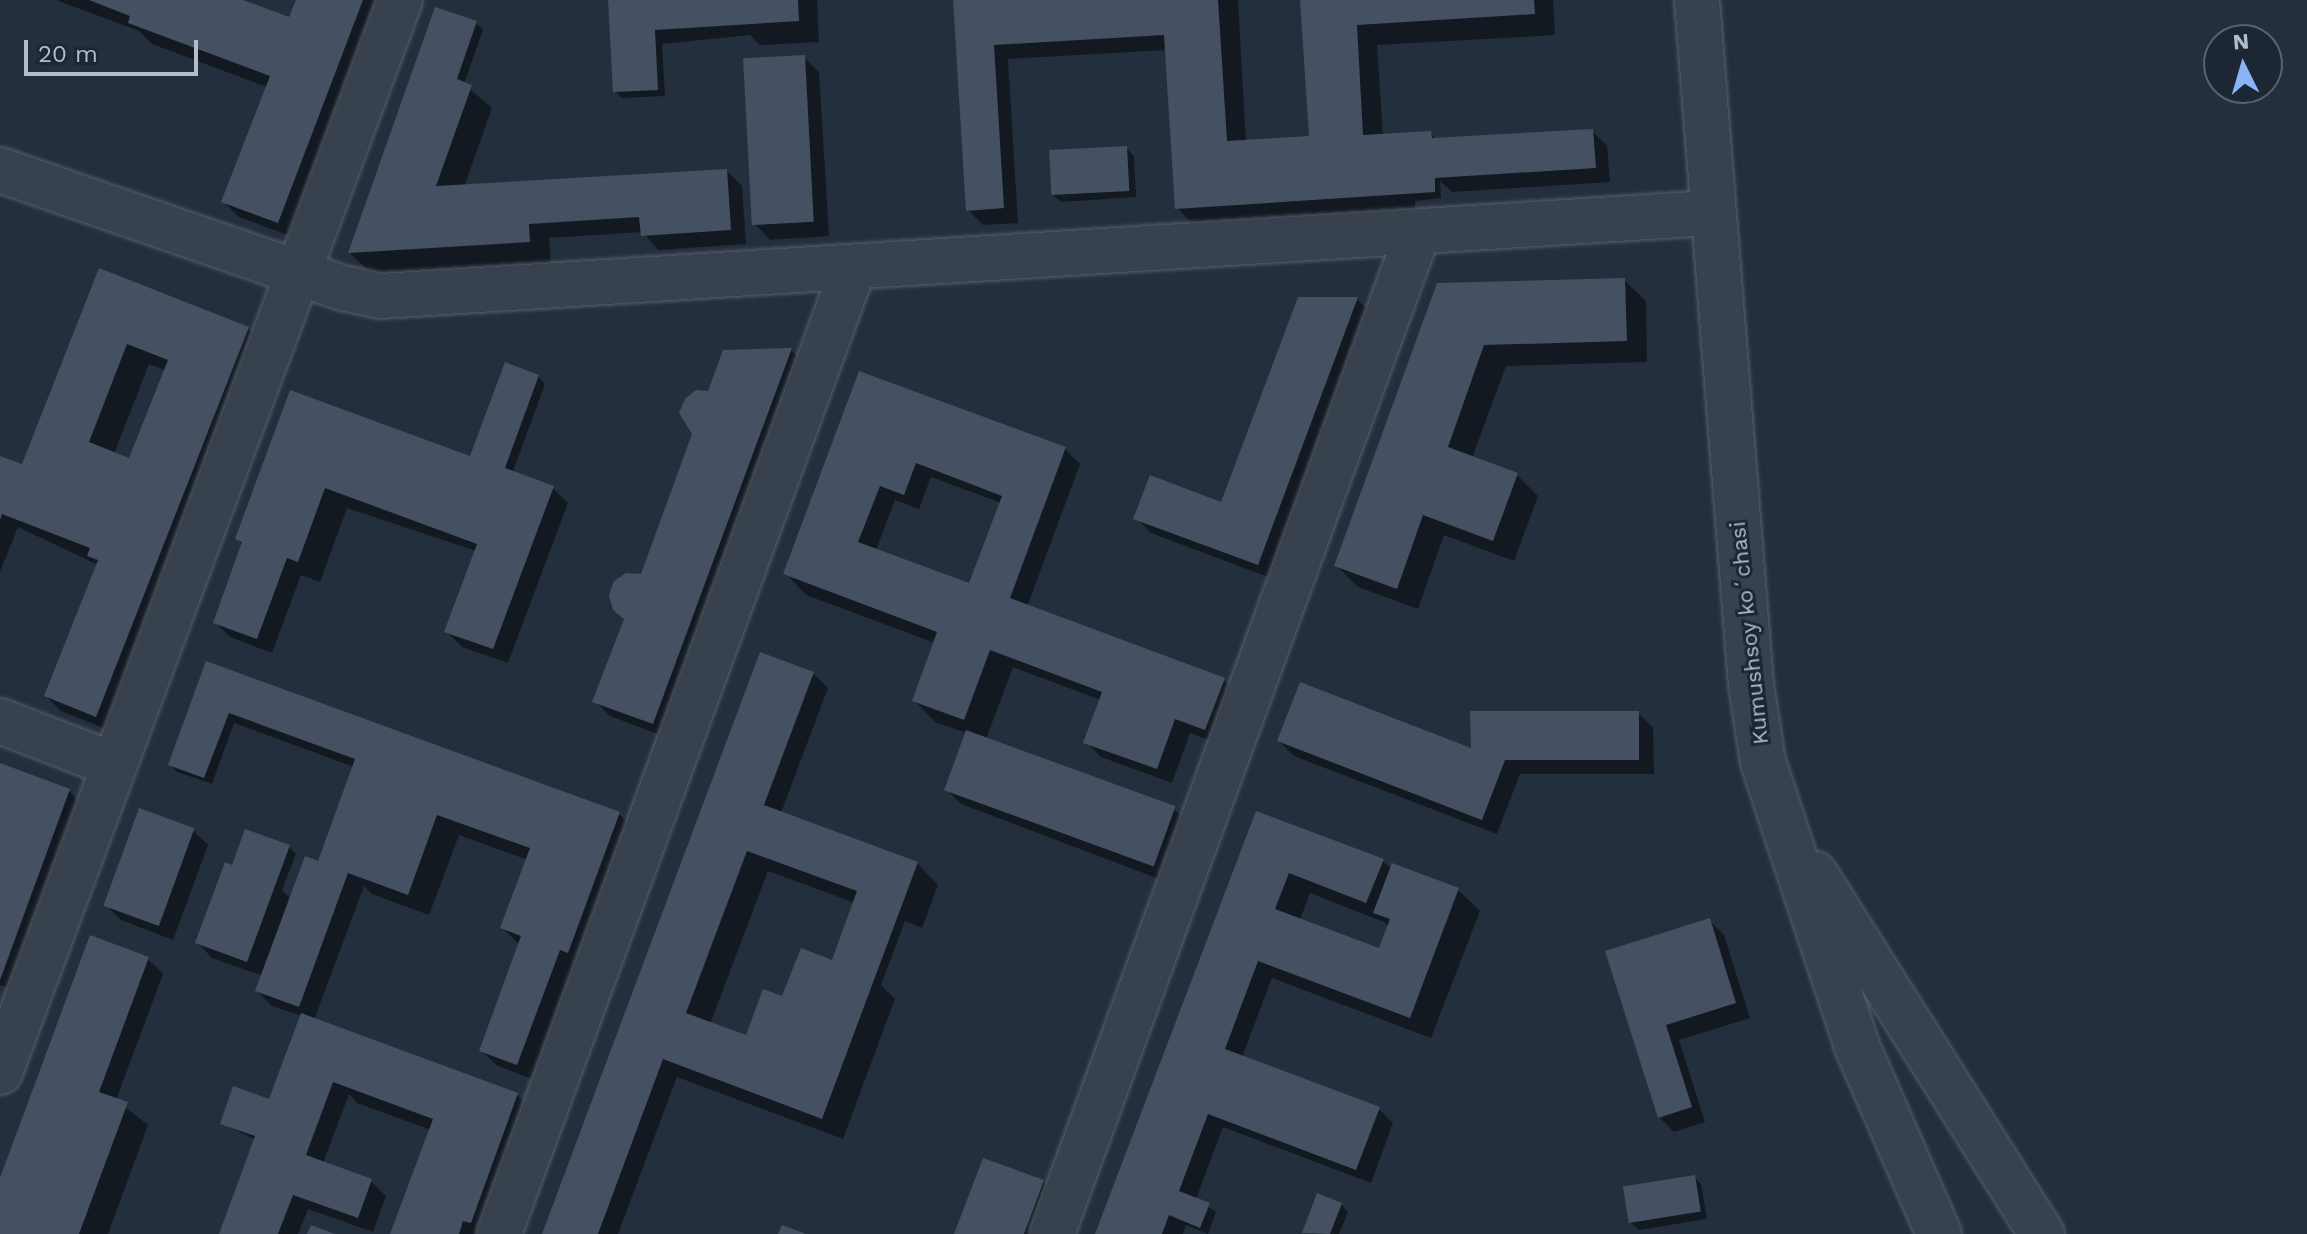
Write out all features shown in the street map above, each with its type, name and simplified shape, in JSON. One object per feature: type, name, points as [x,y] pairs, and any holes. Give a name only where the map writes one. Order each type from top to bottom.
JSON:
[{"type":"street","points":[[0,1072],[400,0]]},
{"type":"street","name":"Kumushsoy koʻchasi","points":[[1697,0],[1711,213],[1751,684],[1763,762],[1856,1044],[1939,1234]]},
{"type":"street","points":[[0,170],[343,288],[425,297],[1711,213]]},
{"type":"street","points":[[1052,1234],[1418,232]]},
{"type":"street","points":[[499,1234],[853,269]]},
{"type":"street","points":[[0,721],[114,765]]},
{"type":"street","points":[[1791,840],[1853,928],[2042,1234]]},
{"type":"building","points":[[89,0],[243,0],[289,17],[296,0],[363,0],[278,223],[221,202],[270,76],[128,23],[130,16]]},
{"type":"building","points":[[608,0],[798,0],[799,21],[655,30],[658,90],[613,92]]},
{"type":"building","points":[[953,0],[1218,0],[1227,141],[1309,136],[1300,0],[1534,0],[1535,14],[1357,25],[1363,135],[1431,131],[1432,138],[1593,129],[1596,168],[1435,178],[1435,192],[1175,209],[1164,35],[994,45],[1004,208],[966,211]]},
{"type":"building","points":[[435,7],[477,21],[457,79],[472,85],[436,186],[727,169],[731,230],[641,236],[639,217],[529,224],[530,242],[348,253]]},
{"type":"building","points":[[805,55],[814,222],[752,225],[743,58]]},
{"type":"building","points":[[1127,146],[1129,191],[1051,195],[1049,150]]},
{"type":"building","points":[[99,268],[249,327],[96,717],[44,696],[98,560],[87,556],[90,548],[2,514],[0,520],[0,456],[22,464]],"holes":[[[127,344],[168,360],[129,458],[89,442]]]},
{"type":"building","points":[[1625,278],[1627,341],[1484,345],[1448,447],[1518,473],[1493,541],[1423,515],[1397,589],[1334,566],[1437,283]]},
{"type":"building","points":[[1298,297],[1358,297],[1258,565],[1133,519],[1150,475],[1221,502]]},
{"type":"building","points":[[792,348],[653,724],[592,702],[624,619],[613,610],[609,595],[614,581],[626,573],[641,574],[692,434],[679,413],[685,399],[696,390],[708,391],[723,350]]},
{"type":"building","points":[[505,362],[539,375],[505,468],[554,486],[493,649],[444,632],[477,544],[325,488],[298,562],[287,558],[257,639],[213,623],[242,542],[235,539],[290,390],[470,456]]},
{"type":"building","points":[[859,371],[1066,447],[1010,598],[1225,678],[1205,730],[1175,719],[1157,769],[1083,743],[1102,692],[990,650],[964,720],[912,701],[937,632],[783,574]],"holes":[[[916,463],[1002,496],[969,583],[858,542],[880,486],[904,495]]]},
{"type":"building","points":[[760,652],[814,672],[764,805],[918,862],[822,1119],[663,1059],[598,1234],[542,1234]],"holes":[[[747,851],[857,891],[832,960],[801,948],[782,996],[763,989],[746,1035],[686,1013]]]},
{"type":"building","points":[[206,661],[620,812],[568,953],[560,950],[517,1065],[479,1051],[521,936],[500,928],[530,848],[437,815],[408,895],[348,873],[299,1007],[255,991],[305,856],[318,861],[355,759],[229,713],[204,778],[168,765]]},
{"type":"building","points":[[1300,682],[1471,748],[1470,711],[1639,711],[1639,760],[1505,760],[1482,820],[1277,741]]},
{"type":"building","points":[[966,730],[1176,806],[1154,866],[944,790]]},
{"type":"building","points":[[0,763],[70,789],[0,980]]},
{"type":"building","points":[[139,808],[194,828],[159,926],[103,906]]},
{"type":"building","points":[[1256,811],[1384,859],[1366,903],[1289,873],[1275,909],[1379,948],[1390,919],[1373,913],[1392,863],[1459,888],[1410,1018],[1258,961],[1225,1049],[1380,1107],[1356,1170],[1208,1114],[1179,1191],[1210,1203],[1200,1228],[1169,1215],[1162,1234],[1095,1234]]},
{"type":"building","points":[[245,829],[290,845],[247,962],[195,943],[225,862],[232,865]]},
{"type":"building","points":[[1710,918],[1736,1003],[1666,1025],[1692,1107],[1658,1118],[1605,951]]},
{"type":"building","points":[[90,935],[149,957],[99,1092],[128,1102],[79,1234],[0,1234],[0,1178]]},
{"type":"building","points":[[301,1013],[518,1093],[471,1223],[463,1221],[459,1234],[390,1234],[433,1119],[333,1082],[306,1155],[372,1179],[358,1218],[293,1195],[278,1234],[219,1234],[255,1136],[220,1124],[233,1086],[269,1099]]},
{"type":"building","points":[[983,1158],[1044,1180],[1024,1234],[954,1234]]},
{"type":"building","points":[[1695,1175],[1701,1212],[1629,1223],[1623,1186]]},
{"type":"building","points":[[1317,1193],[1342,1203],[1330,1234],[1302,1233]]},
{"type":"building","points":[[311,1225],[335,1234],[307,1234]]},
{"type":"building","points":[[782,1225],[806,1234],[778,1234]]}]
